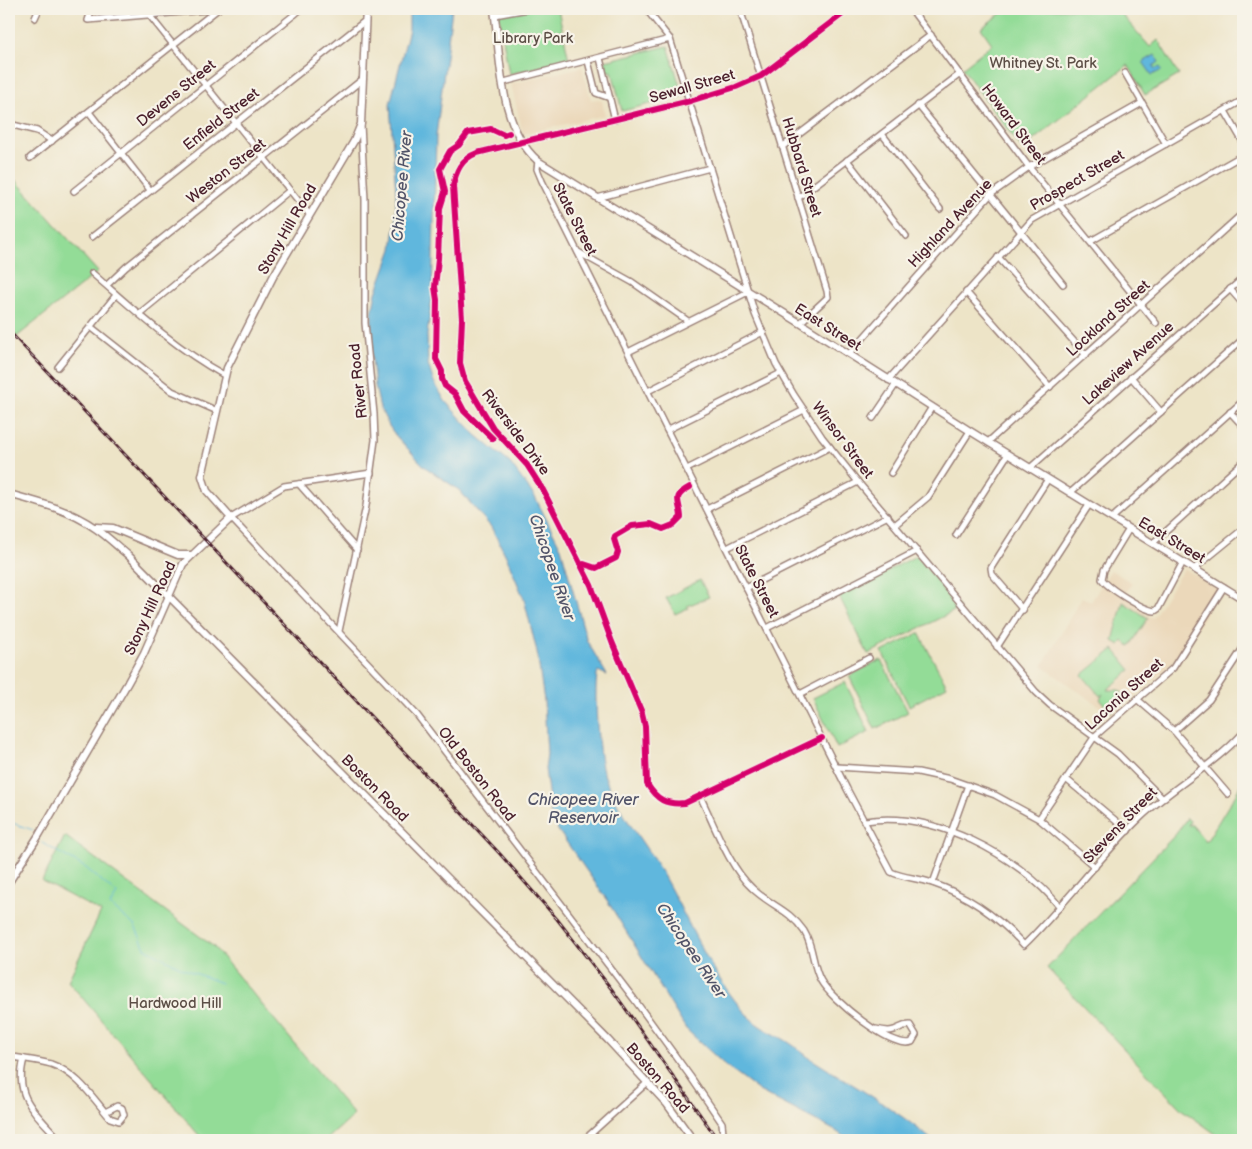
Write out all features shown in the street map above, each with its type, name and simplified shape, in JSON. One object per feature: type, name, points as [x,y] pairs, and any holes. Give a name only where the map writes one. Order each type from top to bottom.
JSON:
[{"type":"main road","name":"Stony Hill Road","points":[[9,882],[39,835],[143,655],[183,564],[232,518],[207,491],[202,476],[224,375],[273,276],[343,159],[361,124],[366,9]]},
{"type":"main road","name":"East Street","points":[[494,11],[510,115],[521,142],[538,161],[1089,505],[1224,587],[1242,595]]},
{"type":"main road","name":"Boston Road","points":[[9,494],[64,511],[94,527],[116,543],[648,1082],[693,1140]]},
{"type":"main road","points":[[94,527],[113,528],[178,555],[191,555]]},
{"type":"street","points":[[35,18],[39,9]]},
{"type":"street","points":[[92,9],[88,20],[219,9]]},
{"type":"street","points":[[30,158],[219,9]]},
{"type":"street","name":"Devens Street","points":[[74,191],[294,12],[301,9]]},
{"type":"street","points":[[494,11],[528,9]]},
{"type":"street","name":"Winsor Street","points":[[646,9],[670,39],[748,292],[781,373],[804,410],[858,482],[896,524],[997,647],[1042,698],[1095,736],[1138,772],[1162,798]]},
{"type":"street","name":"Hubbard Street","points":[[740,9],[828,297],[800,323]]},
{"type":"street","name":"Sewall Street","points":[[521,142],[690,101],[736,87],[761,76],[849,9]]},
{"type":"street","name":"Howard Street","points":[[911,9],[1029,167],[1156,323]]},
{"type":"street","points":[[150,16],[262,158],[309,214]]},
{"type":"street","name":"Enfield Street","points":[[92,237],[365,21]]},
{"type":"street","points":[[782,147],[930,35]]},
{"type":"street","points":[[504,82],[670,39]]},
{"type":"street","points":[[600,58],[615,120]]},
{"type":"street","points":[[588,61],[596,93],[610,98]]},
{"type":"street","points":[[1125,73],[1166,144]]},
{"type":"street","points":[[798,198],[960,74]]},
{"type":"street","name":"Weston Street","points":[[107,285],[115,275],[364,78]]},
{"type":"street","name":"Prospect Street","points":[[888,380],[1032,220],[1243,100]]},
{"type":"street","name":"Highland Avenue","points":[[848,354],[990,195],[1029,167],[1142,103]]},
{"type":"street","points":[[918,105],[1063,284]]},
{"type":"street","points":[[1225,110],[1243,142]]},
{"type":"street","points":[[90,112],[150,190]]},
{"type":"street","points":[[9,124],[37,131],[52,141]]},
{"type":"street","name":"River Road","points":[[339,631],[357,550],[371,473],[374,414],[364,310],[366,205],[361,124]]},
{"type":"street","points":[[882,134],[940,209]]},
{"type":"street","name":"Riverside Drive","points":[[521,142],[472,155],[456,172],[453,186],[462,319],[460,363],[465,381],[493,428],[527,465],[544,490],[591,585],[643,720],[647,784],[660,801],[672,805],[685,803],[822,738]]},
{"type":"street","points":[[1091,241],[1243,155]]},
{"type":"street","points":[[847,160],[906,236]]},
{"type":"street","name":"State Street","points":[[538,161],[537,169],[540,177],[766,628],[891,872],[933,883],[985,910],[1024,944]]},
{"type":"street","points":[[597,198],[710,168]]},
{"type":"street","points":[[140,313],[289,191]]},
{"type":"street","name":"Lockland Street","points":[[988,442],[1243,213]]},
{"type":"street","points":[[578,252],[632,282],[688,321]]},
{"type":"street","points":[[998,257],[1086,355]]},
{"type":"street","points":[[92,273],[107,285],[116,296],[196,359],[224,375]]},
{"type":"street","name":"Lakeview Avenue","points":[[1030,468],[1243,278]]},
{"type":"street","points":[[1230,289],[1243,304]]},
{"type":"street","points":[[628,352],[748,292]]},
{"type":"street","points":[[966,292],[1050,387]]},
{"type":"street","points":[[58,367],[116,296]]},
{"type":"street","points":[[91,327],[172,391],[215,410]]},
{"type":"street","points":[[648,391],[763,332]]},
{"type":"street","points":[[1070,493],[1243,340]]},
{"type":"street","points":[[667,430],[781,373]]},
{"type":"street","points":[[1131,377],[1161,412]]},
{"type":"street","points":[[873,418],[896,384]]},
{"type":"street","points":[[1112,518],[1243,401]]},
{"type":"street","points":[[891,473],[932,407]]},
{"type":"street","points":[[687,469],[804,410]]},
{"type":"street","points":[[1230,412],[1243,426]]},
{"type":"street","points":[[896,524],[928,497],[970,431]]},
{"type":"street","points":[[707,509],[830,447]]},
{"type":"street","points":[[956,535],[1008,454]]},
{"type":"street","points":[[1153,543],[1243,462]]},
{"type":"street","points":[[232,518],[272,491],[284,486],[371,473]]},
{"type":"street","points":[[1023,610],[992,574],[991,568],[1048,479]]},
{"type":"street","points":[[727,548],[858,482]]},
{"type":"street","points":[[299,484],[357,550]]},
{"type":"street","points":[[997,647],[1023,610],[1089,505]]},
{"type":"street","points":[[746,588],[888,516]]},
{"type":"street","name":"Old Boston Road","points":[[232,518],[417,715],[634,998],[720,1120],[723,1128],[720,1140]]},
{"type":"street","points":[[1130,529],[1104,570],[1102,579],[1108,586],[1145,608],[1155,611],[1183,562]]},
{"type":"street","points":[[1194,569],[1243,529]]},
{"type":"street","points":[[766,628],[917,551]]},
{"type":"street","name":"Laconia Street","points":[[1039,819],[1095,736],[1173,668],[1224,587]]},
{"type":"street","points":[[1174,731],[1209,700],[1243,648]]},
{"type":"street","points":[[800,694],[869,658]]},
{"type":"street","points":[[1138,700],[1174,731],[1228,794]]},
{"type":"street","name":"Stevens Street","points":[[1024,944],[1128,831],[1162,798],[1230,747],[1243,733]]},
{"type":"street","points":[[837,767],[918,772],[968,785],[1001,798],[1039,819],[1095,867]]},
{"type":"street","points":[[1066,779],[1128,831]]},
{"type":"street","points":[[933,883],[968,785]]},
{"type":"street","points":[[700,796],[743,879],[758,893],[780,906],[804,931],[812,947],[820,978],[826,989],[840,1004],[876,1030],[904,1044],[912,1042],[916,1038],[915,1031],[910,1025],[894,1032],[876,1030]]},
{"type":"street","points":[[865,821],[876,819],[909,822],[951,832],[1016,865],[1050,894],[1060,907]]},
{"type":"street","points":[[9,1056],[53,1065],[69,1074],[80,1082],[105,1112]]},
{"type":"street","points":[[24,1059],[20,1081],[26,1099],[38,1116],[60,1140]]},
{"type":"street","points":[[584,1140],[648,1082]]},
{"type":"shaded area","points":[[582,67],[591,100],[598,99],[602,101],[605,115],[523,134],[511,84]]},
{"type":"shaded area","points":[[1184,568],[1218,589],[1198,626],[1168,668],[1112,715],[1042,666],[1082,597],[1091,602],[1111,570],[1132,583],[1126,593],[1149,607],[1145,613],[1153,618]]},
{"type":"green space","name":"Library Park","points":[[498,9],[558,9],[569,60],[509,74]]},
{"type":"green space","name":"Whitney St. Park","points":[[1007,9],[1117,9],[1150,47],[1158,40],[1179,75],[1145,95],[1128,65],[1022,149],[962,68],[992,44],[981,28]]},
{"type":"green space","points":[[668,46],[683,96],[622,111],[612,71],[608,72],[605,61]]},
{"type":"green space","points":[[9,173],[98,272],[9,343]]},
{"type":"green space","points":[[916,556],[960,608],[868,654],[839,596]]},
{"type":"green space","points":[[700,580],[709,597],[687,606],[688,608],[675,614],[666,598]]},
{"type":"green space","points":[[1123,602],[1148,618],[1130,646],[1123,641],[1120,645],[1113,641]]},
{"type":"green space","points":[[919,633],[947,686],[909,706],[882,652]]},
{"type":"green space","points":[[1114,649],[1131,670],[1107,690],[1119,690],[1128,698],[1110,712],[1100,699],[1103,694],[1100,696],[1082,675]]},
{"type":"green space","points":[[881,660],[908,712],[875,729],[849,676]]},
{"type":"green space","points":[[845,682],[869,732],[837,748],[813,698]]},
{"type":"green space","points":[[1243,782],[1243,1140],[1224,1140],[1181,1109],[1047,968],[1176,834],[1187,818],[1190,821],[1188,825],[1192,825],[1206,842]]},
{"type":"green space","name":"Hardwood Hill","points":[[65,836],[214,947],[354,1115],[326,1140],[203,1140],[68,981],[101,912],[42,881]]},
{"type":"water","name":"Chicopee River Reservoir","points":[[409,9],[452,9],[436,136],[432,298],[427,335],[428,364],[433,380],[445,401],[476,435],[510,463],[535,497],[561,548],[587,641],[607,675],[598,671],[596,690],[597,720],[601,763],[613,796],[656,863],[710,963],[735,1001],[750,1018],[762,1028],[789,1042],[812,1060],[890,1108],[932,1140],[849,1140],[836,1131],[759,1091],[727,1067],[686,1029],[605,897],[558,830],[551,814],[545,769],[547,754],[544,701],[537,652],[524,599],[506,556],[491,527],[459,490],[425,467],[396,436],[380,408],[375,386],[371,351],[372,314],[376,293],[392,249],[396,220],[390,104],[409,29]]},
{"type":"water","points":[[1155,55],[1159,62],[1153,66],[1155,69],[1160,67],[1162,70],[1152,75],[1143,62]]},
{"type":"waterway","points":[[9,822],[33,830]]},
{"type":"waterway","points":[[42,843],[86,868],[117,894],[110,905],[135,926],[145,948],[184,969],[221,983]]},
{"type":"railway","points":[[9,331],[500,854],[557,919],[613,991],[718,1140]]},
{"type":"cycle path","points":[[822,738],[685,803],[672,803],[658,798],[647,784],[645,726],[642,713],[612,642],[591,585],[543,490],[527,465],[493,428],[465,381],[460,363],[462,319],[453,186],[460,166],[477,153],[690,101],[736,87],[761,76],[849,9]]},
{"type":"cycle path","points":[[493,439],[464,411],[455,394],[445,386],[442,379],[442,371],[436,359],[437,300],[435,287],[440,208],[445,192],[440,169],[450,151],[459,145],[468,133],[491,129],[504,135],[509,133]]},
{"type":"cycle path","points":[[584,564],[596,568],[616,558],[618,552],[614,539],[615,536],[632,526],[651,524],[663,529],[673,525],[681,517],[678,503],[680,494],[690,487]]},
{"type":"water label","name":"Chicopee River","points":[[401,186]]},
{"type":"water label","name":"Chicopee River","points":[[553,567]]},
{"type":"water label","name":"Chicopee River","points":[[692,950]]}]
